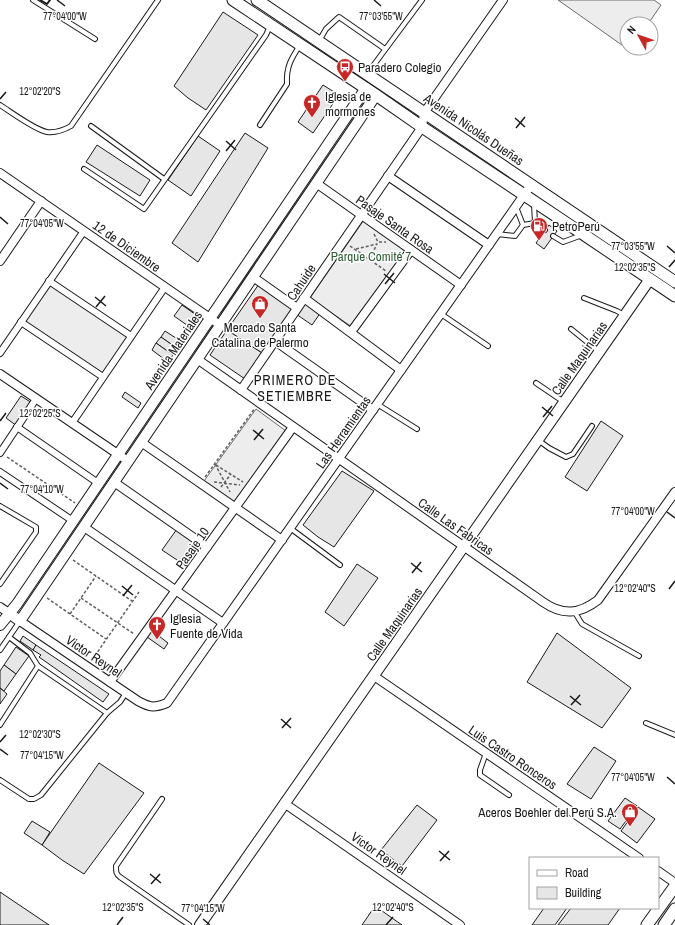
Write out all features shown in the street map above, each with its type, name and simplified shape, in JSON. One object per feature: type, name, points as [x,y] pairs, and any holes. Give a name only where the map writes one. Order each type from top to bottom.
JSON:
[{"type":"main road","name":"Avenida Nicolás Dueñas","points":[[233,0],[675,296]]},
{"type":"main road","name":"Avenida Nicolás Dueñas","points":[[257,0],[675,282]]},
{"type":"main road","points":[[586,236],[596,228]]},
{"type":"main road","points":[[659,908],[675,884]]},
{"type":"main road","points":[[648,925],[659,909]]},
{"type":"main road","points":[[664,925],[675,909]]},
{"type":"street","points":[[422,127],[424,113],[503,0]]},
{"type":"street","name":"Avenida Materiales","points":[[0,625],[17,604],[366,88]]},
{"type":"street","name":"Avenida Materiales","points":[[20,621],[376,95]]},
{"type":"street","name":"Cahuide","points":[[241,390],[422,127]]},
{"type":"street","name":"12 de Diciembre","points":[[0,173],[220,325]]},
{"type":"street","points":[[388,176],[489,246]]},
{"type":"street","name":"Pasaje Santa Rosa","points":[[316,183],[461,285]]},
{"type":"street","name":"Las Herramientas","points":[[174,693],[531,185]]},
{"type":"street","points":[[0,261],[41,201]]},
{"type":"street","points":[[0,353],[84,231]]},
{"type":"street","points":[[351,332],[410,250]]},
{"type":"street","points":[[253,277],[297,308]]},
{"type":"street","name":"Calle Maquinarias","points":[[200,925],[650,279]]},
{"type":"street","points":[[49,281],[131,336]]},
{"type":"street","points":[[72,423],[165,287]]},
{"type":"street","points":[[304,298],[401,370]]},
{"type":"street","points":[[21,322],[103,377]]},
{"type":"street","points":[[275,341],[375,407]]},
{"type":"street","name":"Calle Las Fabricas","points":[[197,359],[551,607],[566,612],[574,612]]},
{"type":"street","points":[[0,374],[128,461]]},
{"type":"street","points":[[0,453],[36,399]]},
{"type":"street","points":[[17,427],[98,484]]},
{"type":"street","name":"Pasaje 10","points":[[110,682],[293,427]]},
{"type":"street","points":[[141,442],[202,482],[282,540]]},
{"type":"street","points":[[0,472],[73,521]]},
{"type":"street","points":[[114,482],[207,547]]},
{"type":"street","points":[[574,612],[582,610],[598,600],[675,492]]},
{"type":"street","points":[[84,527],[224,623]]},
{"type":"street","name":"Victor Reynel","points":[[0,607],[87,667],[148,706],[158,707],[167,703],[174,693]]},
{"type":"street","name":"Luis Castro Ronceros","points":[[374,676],[638,857]]},
{"type":"street","name":"Victor Reynel","points":[[284,803],[460,925]]},
{"type":"street","points":[[659,872],[675,884]]},
{"type":"lane","points":[[33,0],[94,39]]},
{"type":"lane","points":[[0,105],[34,127],[46,132],[56,132],[71,126],[158,0]]},
{"type":"lane","points":[[367,74],[422,0]]},
{"type":"lane","points":[[318,41],[326,29],[339,17],[385,49]]},
{"type":"lane","points":[[84,168],[144,208],[266,35],[271,25]]},
{"type":"lane","points":[[260,125],[287,84],[286,76],[290,61],[300,45]]},
{"type":"lane","points":[[91,126],[164,179]]},
{"type":"lane","points":[[534,201],[535,223]]},
{"type":"lane","points":[[516,207],[523,225]]},
{"type":"lane","points":[[497,234],[515,236],[523,225],[535,223],[545,230]]},
{"type":"lane","points":[[553,236],[563,242],[586,236]]},
{"type":"lane","points":[[584,298],[617,311],[624,316]]},
{"type":"lane","points":[[441,314],[488,346]]},
{"type":"lane","points":[[572,329],[600,351]]},
{"type":"lane","points":[[536,383],[564,402]]},
{"type":"lane","points":[[375,407],[417,429]]},
{"type":"lane","points":[[538,440],[566,457],[573,454],[592,426]]},
{"type":"lane","points":[[0,506],[36,527],[37,530],[0,584]]},
{"type":"lane","points":[[290,528],[340,566]]},
{"type":"lane","points":[[574,612],[582,624],[639,656]]},
{"type":"lane","points":[[0,650],[20,621]]},
{"type":"lane","points":[[9,638],[30,653],[38,666],[107,713]]},
{"type":"lane","points":[[0,725],[38,666]]},
{"type":"lane","points":[[0,780],[29,799],[34,800],[41,795],[107,713],[120,702],[126,693]]},
{"type":"lane","points":[[646,723],[675,735]]},
{"type":"lane","points":[[486,753],[480,770],[480,775],[509,795]]},
{"type":"lane","points":[[162,799],[116,866],[116,872],[120,877],[189,925]]},
{"type":"path","points":[[344,241],[392,276]]},
{"type":"path","points":[[355,250],[378,243],[369,260]]},
{"type":"path","points":[[202,482],[259,403]]},
{"type":"path","points":[[7,457],[82,508]]},
{"type":"path","points":[[215,464],[250,487]]},
{"type":"path","points":[[215,464],[236,506]]},
{"type":"path","points":[[221,488],[231,474]]},
{"type":"path","points":[[202,482],[224,483],[250,487]]},
{"type":"path","points":[[66,554],[132,601]]},
{"type":"path","points":[[70,614],[96,576]]},
{"type":"path","points":[[87,667],[139,592]]},
{"type":"path","points":[[40,593],[106,639]]},
{"type":"path","points":[[81,598],[141,639]]},
{"type":"shaded area","points":[[558,0],[654,0],[661,5],[653,16],[619,16],[619,43]]},
{"type":"shaded area","points":[[360,97],[366,100],[221,313],[215,309]]},
{"type":"shaded area","name":"Parque Comité 7","points":[[366,217],[410,247],[352,327],[310,298]]},
{"type":"shaded area","points":[[50,283],[128,337],[102,374],[24,322]]},
{"type":"shaded area","points":[[205,322],[212,327],[132,449],[124,444]]},
{"type":"shaded area","points":[[256,409],[286,431],[234,503],[204,481]]},
{"type":"shaded area","points":[[116,457],[122,461],[25,606],[19,602]]},
{"type":"building","points":[[223,12],[258,35],[206,110],[174,86]]},
{"type":"building","points":[[323,85],[339,95],[313,133],[298,122]]},
{"type":"building","points":[[245,133],[268,148],[198,262],[172,243]]},
{"type":"building","points":[[198,136],[220,151],[191,196],[168,180]]},
{"type":"building","points":[[97,145],[150,180],[140,196],[86,162]]},
{"type":"building","points":[[549,225],[557,231],[544,249],[536,243]]},
{"type":"building","name":"Mercado Santa Catalina de Palermo","points":[[259,284],[293,308],[262,353],[227,330]]},
{"type":"building","points":[[305,301],[321,312],[312,325],[296,314]]},
{"type":"building","points":[[182,305],[199,317],[191,328],[174,316]]},
{"type":"building","points":[[227,330],[262,353],[245,379],[210,355]]},
{"type":"building","points":[[165,331],[182,342],[178,349],[161,337]]},
{"type":"building","points":[[161,337],[178,349],[173,355],[156,343]]},
{"type":"building","points":[[156,343],[173,355],[168,362],[152,350]]},
{"type":"building","points":[[125,392],[141,403],[138,408],[122,397]]},
{"type":"building","points":[[21,396],[32,403],[17,426],[6,418]]},
{"type":"building","points":[[601,421],[623,436],[587,491],[565,477]]},
{"type":"building","points":[[342,471],[374,491],[334,547],[303,525]]},
{"type":"building","points":[[177,529],[201,544],[186,566],[162,550]]},
{"type":"building","points":[[357,564],[378,578],[344,626],[325,612]]},
{"type":"building","name":"Iglesia Fuente de Vida","points":[[151,630],[168,643],[164,649],[147,637]]},
{"type":"building","points":[[557,633],[631,688],[602,728],[527,682]]},
{"type":"building","points":[[23,636],[36,645],[33,650],[20,641]]},
{"type":"building","points":[[36,645],[109,694],[103,702],[39,657],[41,655],[33,650]]},
{"type":"building","points":[[16,647],[29,656],[16,674],[4,665]]},
{"type":"building","points":[[4,665],[16,674],[4,691],[0,688],[0,671]]},
{"type":"building","points":[[0,688],[7,694],[0,704]]},
{"type":"building","points":[[594,747],[616,761],[591,799],[567,784]]},
{"type":"building","points":[[99,763],[144,793],[84,874],[42,845]]},
{"type":"building","points":[[625,798],[637,806],[620,829],[608,821]]},
{"type":"building","points":[[417,805],[437,820],[402,866],[381,850]]},
{"type":"building","points":[[638,807],[655,819],[637,843],[621,831]]},
{"type":"building","points":[[32,821],[50,832],[42,845],[24,833]]},
{"type":"building","points":[[0,892],[49,925],[0,925]]},
{"type":"building","points":[[375,906],[402,925],[362,925]]},
{"type":"building","points":[[543,909],[566,909],[555,925],[532,925]]},
{"type":"building","points":[[570,909],[619,909],[608,925],[558,925]]},
{"type":"wall","points":[[40,0],[47,4],[50,0]]},
{"type":"place","name":"Paradero Colegio","points":[[345,82]]},
{"type":"place","name":"Iglesia de mormones","points":[[312,118]]},
{"type":"place","name":"PetroPerú","points":[[539,241]]},
{"type":"place","name":"Mercado Santa Catalina de Palermo","points":[[260,319]]},
{"type":"place","name":"Iglesia Fuente de Vida","points":[[157,640]]},
{"type":"place","name":"Aceros Boehler del Perú S.A.","points":[[630,827]]},
{"type":"district","name":"PRIMERO DE SETIEMBRE","points":[[295,388]]}]
